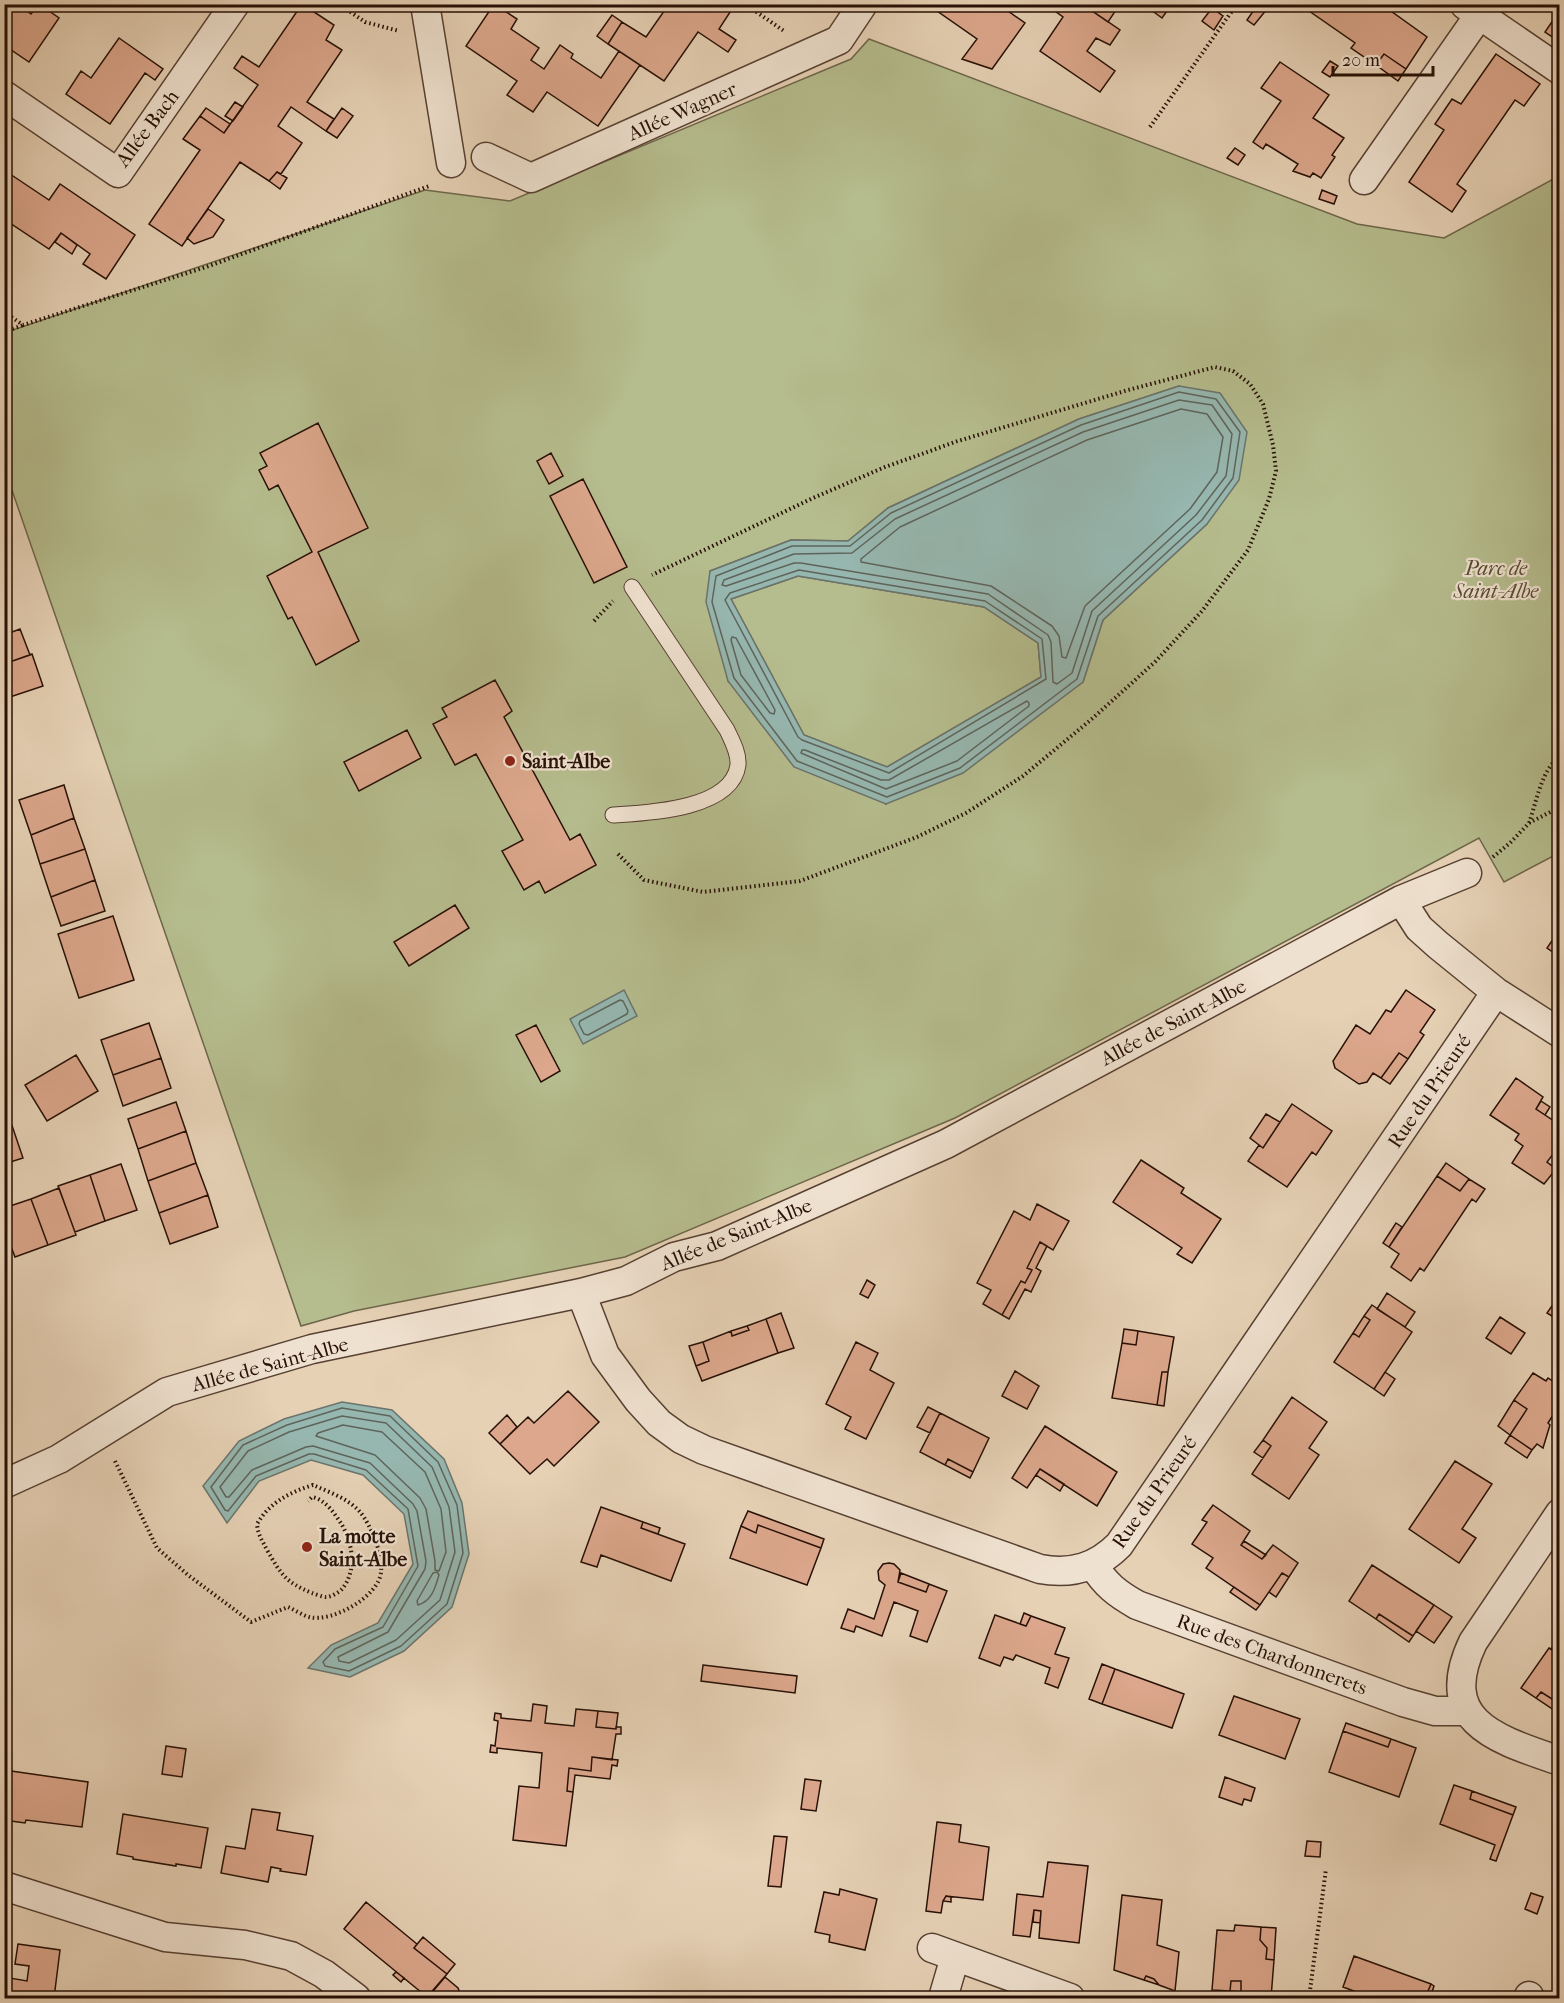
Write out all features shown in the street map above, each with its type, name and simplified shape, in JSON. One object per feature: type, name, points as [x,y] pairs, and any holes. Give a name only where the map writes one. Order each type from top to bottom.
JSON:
[{"type":"street","name":"Allée Bach","points":[[4,96],[118,172],[235,4]]},
{"type":"street","points":[[425,4],[452,163]]},
{"type":"street","name":"Allée Wagner","points":[[486,156],[531,178],[839,40],[863,4]]},
{"type":"street","points":[[1364,180],[1477,8],[1560,70]]},
{"type":"street","name":"Allée de Saint-Albe","points":[[4,1484],[59,1459],[167,1392],[312,1349],[581,1293],[626,1281],[674,1257],[717,1246],[946,1144],[1401,900],[1467,873]]},
{"type":"street","points":[[1401,900],[1419,928],[1438,945],[1496,992],[1560,1033]]},
{"type":"street","name":"Rue du Prieuré","points":[[581,1293],[605,1355],[638,1400],[659,1423],[681,1439],[704,1450],[1040,1569],[1069,1572],[1093,1565],[1108,1556],[1119,1545],[1496,992]]},
{"type":"street","points":[[1560,1513],[1473,1642],[1464,1661],[1460,1680],[1467,1711],[1478,1723],[1506,1742],[1560,1761]]},
{"type":"street","name":"Rue des Chardonnerets","points":[[1093,1565],[1105,1583],[1137,1605],[1403,1702],[1435,1711],[1467,1711]]},
{"type":"street","points":[[4,1886],[165,1937],[245,1945],[291,1956],[324,1974],[356,1998]]},
{"type":"street","points":[[943,1998],[943,1953],[1070,1998]]},
{"type":"lane","points":[[613,815],[646,813],[692,805],[720,792],[735,776],[738,764],[736,750],[727,730],[632,587]]},
{"type":"path","points":[[339,4],[365,21],[431,40]]},
{"type":"path","points":[[745,4],[813,52]]},
{"type":"path","points":[[1150,127],[1237,4]]},
{"type":"path","points":[[4,332],[206,267],[432,185],[452,163]]},
{"type":"path","points":[[4,312],[24,325]]},
{"type":"path","points":[[594,621],[608,605],[632,587],[665,568],[813,498],[885,467],[958,441],[1215,367],[1233,371],[1250,384],[1263,404],[1273,445],[1276,471],[1269,499],[1248,549],[1202,611],[1155,662],[1023,776],[966,813],[917,837],[800,881],[703,892],[644,880],[618,854]]},
{"type":"path","points":[[1529,824],[1538,800],[1541,783],[1554,760],[1560,757]]},
{"type":"path","points":[[1467,873],[1491,859],[1529,824],[1560,807]]},
{"type":"path","points":[[102,1433],[157,1548],[188,1575],[251,1622],[288,1608],[311,1617],[340,1613],[374,1590],[381,1574],[380,1561],[371,1529],[359,1511],[339,1496],[313,1485],[270,1505],[257,1524],[259,1536],[276,1568],[301,1588],[326,1597],[338,1593],[349,1581],[352,1557],[343,1526],[334,1513],[318,1498],[312,1497],[308,1501]]},
{"type":"path","points":[[1308,1998],[1326,1869]]},
{"type":"green space","name":"Parc de Saint-Albe","points":[[869,39],[1357,224],[1444,238],[1559,176],[1559,853],[1504,882],[1479,838],[955,1118],[625,1257],[354,1311],[301,1326],[5,470],[4,333],[425,190],[510,201],[851,59]],"holes":[[[1179,386],[1207,524],[1103,620],[1083,682],[886,804],[728,681],[710,571],[791,540],[848,541],[888,508],[1079,419]]]},
{"type":"green space","points":[[798,576],[984,607],[1038,643],[1041,677],[887,767],[804,735],[731,599]]},
{"type":"water","points":[[1179,386],[1220,393],[1247,432],[1239,480],[1207,524],[1103,620],[1083,682],[963,773],[886,804],[794,767],[728,681],[706,602],[710,571],[791,540],[848,541],[888,508],[1079,419]],"holes":[[[798,576],[984,607],[1038,643],[1041,677],[887,767],[804,735],[731,599]]]},
{"type":"water","points":[[624,990],[637,1016],[583,1044],[570,1019]]},
{"type":"water","points":[[342,1402],[392,1410],[444,1459],[462,1503],[469,1554],[452,1607],[404,1651],[350,1677],[308,1668],[331,1645],[378,1623],[413,1564],[404,1514],[363,1475],[311,1460],[259,1481],[227,1523],[203,1486],[239,1441],[284,1419]]},
{"type":"building","points":[[4,4],[18,4],[31,14],[39,4],[59,18],[29,62],[4,45]]},
{"type":"building","points":[[302,4],[334,25],[326,40],[342,50],[307,102],[334,119],[326,131],[291,107],[278,126],[302,143],[281,174],[277,172],[269,181],[240,162],[182,246],[149,224],[200,150],[183,139],[200,116],[224,133],[258,85],[234,68],[242,56],[259,67]]},
{"type":"building","points":[[494,4],[517,19],[511,29],[539,48],[531,60],[544,69],[560,45],[573,54],[571,58],[601,78],[619,51],[640,65],[598,126],[547,92],[533,112],[507,95],[517,81],[466,46]]},
{"type":"building","points":[[669,4],[732,4],[734,6],[719,29],[736,40],[728,52],[698,32],[664,81],[608,44],[622,22],[646,37]]},
{"type":"building","points":[[927,4],[998,4],[1025,23],[992,69],[962,59],[977,39]]},
{"type":"building","points":[[1049,4],[1082,4],[1120,30],[1110,45],[1096,38],[1087,51],[1115,71],[1100,92],[1040,51],[1063,17],[1048,6]]},
{"type":"building","points":[[1082,4],[1120,4],[1108,22]]},
{"type":"building","points":[[1143,4],[1172,4],[1162,18]]},
{"type":"building","points":[[1258,4],[1262,4],[1267,9],[1254,25],[1247,20]]},
{"type":"building","points":[[1299,4],[1381,4],[1427,37],[1406,69],[1384,54],[1376,65],[1351,48],[1355,43]]},
{"type":"building","points":[[1212,8],[1223,16],[1214,30],[1202,21]]},
{"type":"building","points":[[1560,10],[1560,42],[1545,32]]},
{"type":"building","points":[[612,15],[622,22],[608,44],[597,36]]},
{"type":"building","points":[[119,38],[163,69],[155,80],[145,73],[110,124],[66,94],[81,71],[91,78]]},
{"type":"building","points":[[1384,54],[1406,69],[1398,81],[1376,65]]},
{"type":"building","points":[[1496,54],[1540,84],[1524,106],[1515,100],[1457,184],[1466,191],[1452,212],[1409,182],[1444,130],[1435,124],[1452,99],[1461,104]]},
{"type":"building","points":[[1330,61],[1338,66],[1330,77],[1322,72]]},
{"type":"building","points":[[1280,62],[1329,95],[1313,118],[1344,138],[1332,155],[1335,157],[1321,178],[1313,173],[1310,177],[1293,171],[1298,164],[1266,144],[1263,149],[1253,142],[1281,101],[1261,88]]},
{"type":"building","points":[[235,102],[243,107],[233,121],[225,116]]},
{"type":"building","points":[[206,108],[230,124],[224,133],[200,116]]},
{"type":"building","points":[[342,108],[353,116],[337,138],[326,131]]},
{"type":"building","points":[[1235,148],[1245,155],[1238,165],[1227,158]]},
{"type":"building","points":[[4,170],[49,200],[60,184],[135,235],[106,279],[83,264],[90,254],[61,233],[49,249],[4,219]]},
{"type":"building","points":[[277,172],[287,178],[280,189],[269,181]]},
{"type":"building","points":[[1322,190],[1337,196],[1334,204],[1319,199]]},
{"type":"building","points":[[208,209],[224,220],[213,237],[194,244],[187,238]]},
{"type":"building","points":[[61,233],[77,245],[72,254],[55,242]]},
{"type":"building","points":[[318,423],[368,528],[318,552],[359,641],[316,665],[292,617],[288,619],[267,576],[312,552],[278,485],[269,490],[259,470],[267,466],[260,453]]},
{"type":"building","points":[[551,453],[563,476],[549,484],[537,461]]},
{"type":"building","points":[[583,479],[627,567],[594,583],[550,496]]},
{"type":"building","points":[[20,629],[30,655],[4,664],[4,635]]},
{"type":"building","points":[[32,654],[43,686],[4,699],[4,664]]},
{"type":"building","points":[[495,680],[512,711],[504,717],[570,840],[580,834],[596,865],[545,893],[539,881],[524,890],[502,851],[523,840],[476,754],[455,765],[433,724],[447,717],[442,708]]},
{"type":"building","points":[[407,730],[421,758],[359,791],[344,762]]},
{"type":"building","points":[[64,785],[74,818],[31,835],[19,800]]},
{"type":"building","points":[[74,818],[85,849],[40,864],[31,835]]},
{"type":"building","points":[[85,849],[95,880],[51,897],[40,864]]},
{"type":"building","points":[[95,880],[105,911],[61,926],[51,897]]},
{"type":"building","points":[[455,905],[469,928],[409,966],[394,942]]},
{"type":"building","points":[[113,916],[134,980],[79,998],[58,934]]},
{"type":"building","points":[[1560,929],[1560,957],[1547,948]]},
{"type":"building","points":[[1406,990],[1435,1010],[1420,1032],[1424,1035],[1408,1059],[1399,1053],[1381,1078],[1373,1073],[1367,1082],[1359,1084],[1335,1068],[1333,1061],[1356,1025],[1370,1034],[1386,1010],[1391,1012]]},
{"type":"building","points":[[149,1023],[161,1058],[113,1075],[101,1040]]},
{"type":"building","points":[[536,1025],[560,1071],[541,1082],[516,1035]]},
{"type":"building","points":[[1399,1053],[1408,1059],[1390,1084],[1381,1078]]},
{"type":"building","points":[[76,1055],[98,1091],[47,1121],[25,1085]]},
{"type":"building","points":[[161,1058],[171,1088],[123,1106],[113,1075]]},
{"type":"building","points":[[1516,1078],[1543,1097],[1536,1109],[1560,1125],[1560,1145],[1547,1162],[1556,1169],[1544,1184],[1512,1163],[1523,1146],[1515,1140],[1519,1134],[1490,1115]]},
{"type":"building","points":[[1541,1101],[1550,1107],[1545,1115],[1536,1109]]},
{"type":"building","points":[[4,1102],[23,1158],[4,1164]]},
{"type":"building","points":[[176,1102],[186,1131],[138,1149],[128,1119]]},
{"type":"building","points":[[1292,1104],[1332,1131],[1316,1155],[1312,1152],[1287,1187],[1248,1161],[1259,1145],[1263,1148]]},
{"type":"building","points":[[1266,1114],[1280,1122],[1263,1148],[1250,1138]]},
{"type":"building","points":[[186,1131],[196,1163],[148,1181],[138,1149]]},
{"type":"building","points":[[1141,1160],[1184,1188],[1181,1193],[1221,1219],[1192,1263],[1177,1254],[1182,1248],[1113,1202]]},
{"type":"building","points":[[196,1163],[208,1195],[159,1213],[148,1181]]},
{"type":"building","points":[[1446,1163],[1469,1179],[1460,1191],[1437,1176]]},
{"type":"building","points":[[121,1164],[137,1210],[105,1221],[90,1175]]},
{"type":"building","points":[[90,1175],[105,1221],[75,1232],[58,1186]]},
{"type":"building","points":[[1437,1176],[1460,1191],[1469,1179],[1485,1189],[1476,1202],[1472,1199],[1424,1271],[1420,1268],[1411,1281],[1391,1267],[1399,1254],[1389,1247]]},
{"type":"building","points":[[59,1188],[76,1235],[48,1245],[31,1199]]},
{"type":"building","points":[[208,1195],[218,1227],[170,1244],[159,1213]]},
{"type":"building","points":[[31,1199],[48,1245],[15,1257],[4,1228],[4,1208]]},
{"type":"building","points":[[1037,1204],[1069,1221],[1053,1250],[1040,1242],[1027,1268],[1032,1270],[1025,1283],[1021,1281],[1002,1315],[983,1304],[991,1290],[977,1283],[1014,1211],[1030,1220]]},
{"type":"building","points":[[1396,1223],[1402,1227],[1389,1247],[1383,1243]]},
{"type":"building","points":[[1040,1242],[1047,1246],[1036,1268],[1041,1271],[1031,1292],[1025,1289],[1009,1319],[1002,1315],[1021,1281],[1025,1283],[1032,1270],[1027,1268]]},
{"type":"building","points":[[867,1280],[875,1285],[868,1298],[860,1294]]},
{"type":"building","points":[[1387,1293],[1415,1312],[1405,1327],[1377,1309]]},
{"type":"building","points":[[1560,1296],[1560,1321],[1547,1313]]},
{"type":"building","points":[[1372,1305],[1412,1332],[1374,1389],[1334,1362],[1353,1333],[1359,1337],[1370,1320],[1364,1316]]},
{"type":"building","points":[[781,1313],[794,1348],[778,1353],[766,1319]]},
{"type":"building","points":[[1364,1316],[1370,1320],[1359,1337],[1353,1333]]},
{"type":"building","points":[[1500,1317],[1525,1333],[1511,1354],[1486,1338]]},
{"type":"building","points":[[766,1319],[778,1353],[702,1381],[696,1366],[709,1361],[703,1342],[731,1331],[732,1336],[749,1330],[747,1326]]},
{"type":"building","points":[[747,1326],[749,1330],[732,1336],[731,1331]]},
{"type":"building","points":[[1124,1329],[1138,1331],[1136,1345],[1122,1343]]},
{"type":"building","points":[[1138,1331],[1174,1337],[1168,1372],[1162,1372],[1157,1405],[1112,1398],[1122,1343],[1136,1345]]},
{"type":"building","points":[[703,1342],[709,1361],[696,1366],[689,1346]]},
{"type":"building","points":[[856,1342],[878,1353],[870,1370],[894,1383],[866,1439],[845,1429],[851,1417],[826,1404]]},
{"type":"building","points":[[1015,1371],[1039,1386],[1027,1409],[1002,1396]]},
{"type":"building","points":[[1162,1372],[1168,1372],[1164,1406],[1157,1405]]},
{"type":"building","points":[[1385,1372],[1395,1379],[1384,1396],[1374,1389]]},
{"type":"building","points":[[1533,1373],[1546,1381],[1548,1378],[1560,1386],[1560,1419],[1553,1415],[1548,1423],[1550,1425],[1543,1448],[1537,1444],[1532,1450],[1510,1435],[1527,1409],[1514,1400]]},
{"type":"building","points":[[568,1391],[599,1422],[554,1466],[547,1459],[530,1474],[500,1444],[528,1417],[534,1423]]},
{"type":"building","points":[[1292,1397],[1327,1422],[1309,1448],[1319,1455],[1289,1499],[1252,1474],[1271,1446],[1263,1440]]},
{"type":"building","points":[[1514,1400],[1527,1409],[1510,1435],[1498,1426]]},
{"type":"building","points":[[928,1407],[940,1413],[930,1433],[917,1427]]},
{"type":"building","points":[[940,1413],[989,1438],[973,1472],[948,1459],[945,1465],[920,1452]]},
{"type":"building","points":[[507,1415],[517,1427],[500,1444],[489,1433]]},
{"type":"building","points":[[1045,1426],[1117,1472],[1097,1506],[1040,1469],[1027,1488],[1012,1478]]},
{"type":"building","points":[[1510,1435],[1532,1450],[1527,1458],[1505,1443]]},
{"type":"building","points":[[1263,1440],[1271,1446],[1263,1458],[1254,1452]]},
{"type":"building","points":[[948,1459],[973,1472],[970,1478],[945,1465]]},
{"type":"building","points":[[1455,1461],[1492,1484],[1462,1529],[1476,1538],[1459,1563],[1409,1529]]},
{"type":"building","points":[[1040,1469],[1064,1484],[1060,1491],[1036,1475]]},
{"type":"building","points":[[1213,1505],[1250,1531],[1241,1545],[1262,1559],[1273,1545],[1298,1563],[1289,1577],[1282,1573],[1260,1605],[1206,1568],[1213,1558],[1192,1544],[1207,1522],[1202,1520]]},
{"type":"building","points":[[601,1507],[643,1522],[641,1528],[685,1544],[671,1581],[601,1555],[597,1567],[581,1562]]},
{"type":"building","points":[[748,1511],[824,1539],[821,1548],[758,1525],[756,1533],[741,1526]]},
{"type":"building","points":[[643,1522],[660,1528],[658,1534],[641,1528]]},
{"type":"building","points":[[758,1525],[821,1548],[807,1585],[730,1558],[741,1526],[756,1533]]},
{"type":"building","points":[[1244,1541],[1266,1555],[1262,1559],[1241,1545]]},
{"type":"building","points":[[883,1564],[894,1564],[900,1570],[898,1582],[926,1592],[929,1584],[947,1591],[927,1642],[910,1636],[918,1611],[894,1602],[882,1636],[856,1626],[854,1632],[841,1628],[848,1609],[874,1619],[885,1585],[879,1580],[878,1571]]},
{"type":"building","points":[[1372,1565],[1434,1605],[1413,1636],[1379,1614],[1376,1619],[1349,1601]]},
{"type":"building","points":[[901,1573],[929,1584],[926,1592],[898,1582]]},
{"type":"building","points":[[1282,1573],[1289,1577],[1276,1597],[1269,1592]]},
{"type":"building","points":[[1234,1587],[1260,1605],[1256,1610],[1230,1592]]},
{"type":"building","points":[[1434,1605],[1452,1617],[1434,1643],[1416,1631]]},
{"type":"building","points":[[1024,1613],[1031,1616],[1026,1626],[1020,1624]]},
{"type":"building","points":[[1379,1614],[1413,1636],[1409,1642],[1376,1619]]},
{"type":"building","points":[[995,1615],[1026,1626],[1031,1616],[1065,1628],[1055,1654],[1069,1658],[1058,1688],[1045,1683],[1050,1668],[1016,1655],[1013,1660],[1004,1657],[1000,1666],[979,1658]]},
{"type":"building","points":[[1560,1636],[1560,1655],[1551,1649]]},
{"type":"building","points":[[1549,1648],[1560,1655],[1560,1704],[1541,1692],[1536,1698],[1521,1688]]},
{"type":"building","points":[[1102,1664],[1115,1669],[1102,1704],[1089,1699]]},
{"type":"building","points":[[703,1665],[797,1676],[795,1693],[701,1681]]},
{"type":"building","points":[[1115,1669],[1184,1694],[1172,1728],[1102,1704]]},
{"type":"building","points":[[1541,1692],[1560,1704],[1560,1714],[1536,1698]]},
{"type":"building","points":[[1234,1696],[1300,1719],[1285,1759],[1219,1735]]},
{"type":"building","points":[[533,1704],[547,1706],[545,1723],[574,1726],[576,1709],[598,1711],[596,1727],[616,1729],[616,1727],[621,1727],[621,1734],[616,1734],[612,1760],[592,1757],[591,1771],[569,1768],[567,1791],[573,1792],[566,1846],[513,1840],[519,1786],[539,1788],[542,1753],[497,1748],[497,1753],[490,1752],[491,1745],[495,1746],[498,1721],[494,1720],[495,1713],[501,1714],[501,1718],[531,1721]]},
{"type":"building","points":[[598,1711],[618,1713],[616,1729],[596,1727]]},
{"type":"building","points":[[1346,1723],[1391,1739],[1388,1747],[1343,1731]]},
{"type":"building","points":[[1343,1731],[1388,1747],[1391,1739],[1416,1748],[1399,1797],[1329,1772]]},
{"type":"building","points":[[166,1746],[186,1749],[182,1777],[162,1774]]},
{"type":"building","points":[[592,1757],[618,1760],[617,1766],[612,1765],[610,1779],[575,1775],[573,1792],[567,1791],[569,1768],[591,1771]]},
{"type":"building","points":[[11,1771],[88,1782],[82,1827],[26,1820],[25,1823],[4,1820]]},
{"type":"building","points":[[1225,1777],[1255,1788],[1251,1801],[1244,1799],[1242,1805],[1219,1797]]},
{"type":"building","points":[[805,1779],[821,1781],[816,1811],[801,1809]]},
{"type":"building","points":[[1454,1785],[1472,1791],[1470,1799],[1513,1815],[1496,1861],[1490,1859],[1495,1845],[1440,1824]]},
{"type":"building","points":[[1472,1791],[1516,1807],[1513,1815],[1470,1799]]},
{"type":"building","points":[[252,1809],[280,1813],[277,1830],[313,1836],[306,1875],[280,1871],[281,1869],[271,1867],[268,1882],[221,1873],[226,1846],[245,1849]]},
{"type":"building","points":[[123,1814],[208,1828],[201,1868],[133,1859],[133,1857],[117,1854]]},
{"type":"building","points":[[937,1822],[961,1825],[959,1842],[989,1847],[983,1900],[946,1896],[941,1913],[926,1911]]},
{"type":"building","points":[[774,1836],[787,1837],[781,1887],[768,1886]]},
{"type":"building","points":[[1307,1841],[1321,1842],[1320,1857],[1305,1856]]},
{"type":"building","points":[[1048,1862],[1088,1866],[1079,1943],[1039,1938],[1041,1911],[1034,1910],[1030,1937],[1013,1935],[1017,1894],[1043,1897]]},
{"type":"building","points":[[840,1889],[877,1899],[865,1950],[829,1942],[830,1935],[815,1932],[824,1892],[839,1895]]},
{"type":"building","points":[[1531,1893],[1543,1897],[1537,1914],[1525,1909]]},
{"type":"building","points":[[1122,1895],[1162,1900],[1157,1945],[1179,1952],[1175,1991],[1159,1985],[1154,1979],[1146,1976],[1144,1980],[1114,1970]]},
{"type":"building","points":[[946,1896],[951,1897],[951,1902],[943,1901]]},
{"type":"building","points":[[366,1902],[417,1944],[414,1948],[447,1974],[427,1997],[344,1929]]},
{"type":"building","points":[[1034,1910],[1041,1911],[1040,1923],[1033,1922]]},
{"type":"building","points":[[1235,1925],[1261,1927],[1260,1940],[1267,1948],[1266,1959],[1274,1960],[1271,1998],[1241,1998],[1241,1981],[1231,1981],[1230,1991],[1212,1990],[1217,1930],[1234,1931]]},
{"type":"building","points":[[1261,1927],[1276,1928],[1274,1960],[1266,1959],[1267,1948],[1260,1940]]},
{"type":"building","points":[[423,1937],[455,1964],[447,1974],[414,1948]]},
{"type":"building","points":[[18,1944],[60,1950],[54,1998],[4,1998],[4,1983],[9,1984],[10,1978],[27,1981],[29,1966],[15,1964]]},
{"type":"building","points":[[1354,1956],[1431,1984],[1425,1998],[1416,1996],[1415,1998],[1360,1998],[1362,1994],[1343,1987]]},
{"type":"building","points":[[396,1972],[404,1978],[401,1982],[393,1975]]},
{"type":"building","points":[[1146,1976],[1154,1979],[1159,1985],[1144,1980]]},
{"type":"building","points":[[445,1977],[458,1988],[461,1996],[432,1998],[429,1996]]},
{"type":"building","points":[[1231,1981],[1241,1981],[1241,1992],[1230,1991]]},
{"type":"building","points":[[1431,1984],[1434,1986],[1430,1998],[1425,1998]]},
{"type":"place","name":"Saint-Albe","points":[[510,761]]},
{"type":"place","name":"La motte Saint-Albe","points":[[307,1547]]}]
